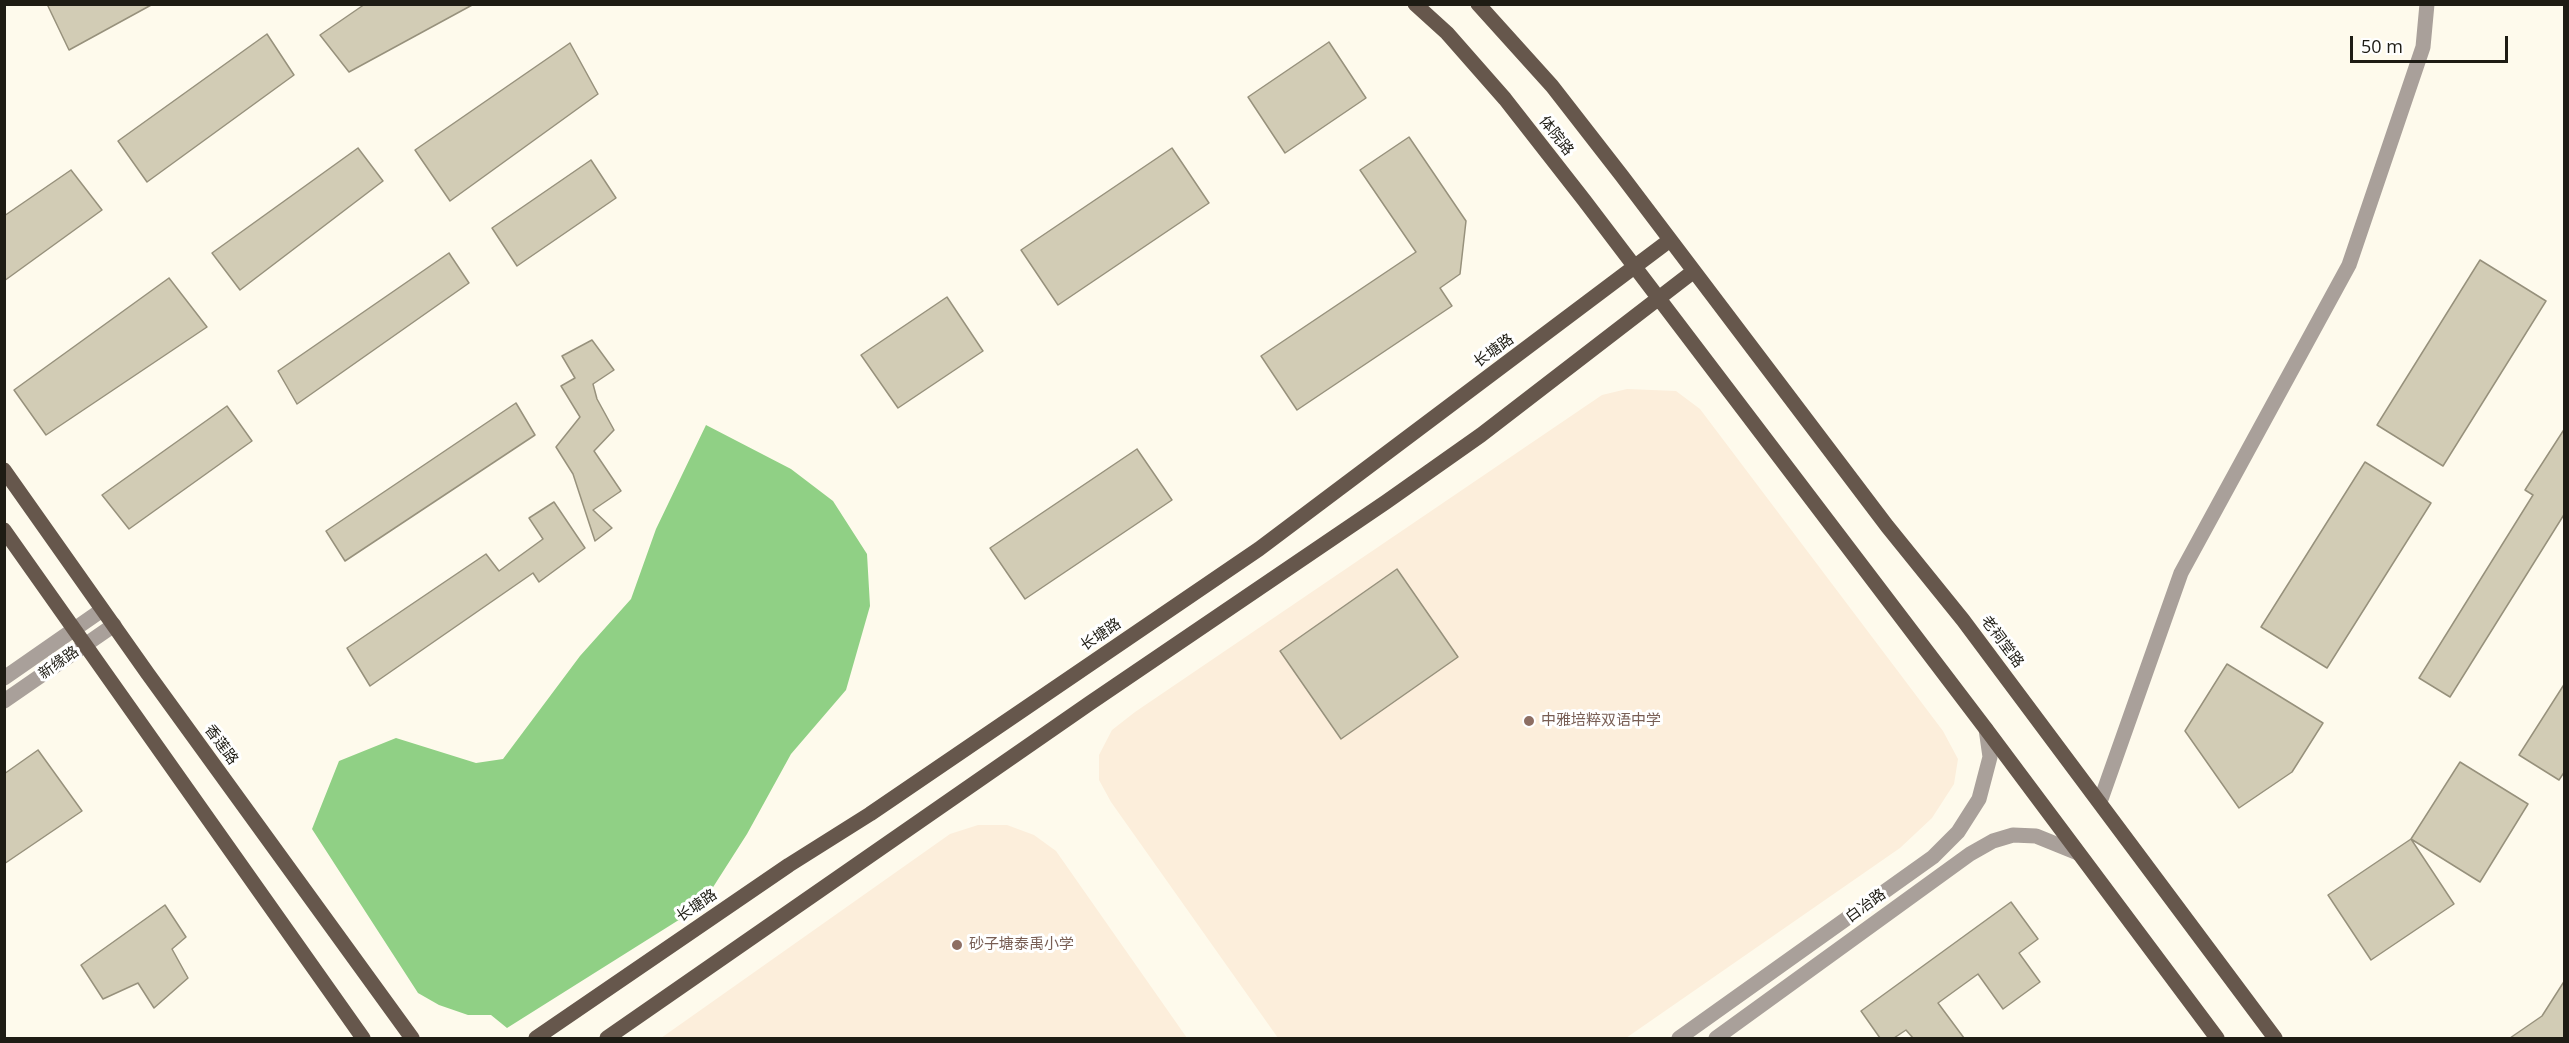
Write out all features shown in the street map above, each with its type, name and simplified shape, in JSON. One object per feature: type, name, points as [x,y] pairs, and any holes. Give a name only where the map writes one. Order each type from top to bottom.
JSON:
[{"type":"main road","name":"体院路","points":[[1415,4],[1447,33],[1505,99],[1658,298]]},
{"type":"main road","name":"体院路","points":[[1478,4],[1552,86],[1694,271]]},
{"type":"main road","name":"长塘路","points":[[536,1038],[1259,549],[1670,240]]},
{"type":"main road","name":"老祠堂路","points":[[1694,271],[2100,802],[2275,1038]]},
{"type":"main road","points":[[607,1038],[1481,435],[1694,271]]},
{"type":"main road","points":[[1658,298],[1986,729],[2217,1038]]},
{"type":"main road","name":"香莲路","points":[[4,470],[412,1038]]},
{"type":"main road","points":[[4,530],[363,1038]]},
{"type":"street","points":[[2100,802],[2181,573],[2349,265],[2423,47],[2427,4]]},
{"type":"street","name":"新缘路","points":[[4,678],[102,609]]},
{"type":"street","name":"新缘路","points":[[4,701],[114,625]]},
{"type":"street","name":"白冶路","points":[[1679,1038],[1933,857],[1958,832],[1978,800],[1990,757],[1986,729]]},
{"type":"street","name":"白冶路","points":[[1716,1038],[1970,854],[1993,841],[2013,835],[2036,836],[2078,853]]},
{"type":"shaded area","name":"中雅培粹双语中学","points":[[1627,389],[1676,391],[1700,409],[1943,731],[1958,759],[1954,784],[1932,818],[1900,848],[1626,1038],[1278,1038],[1111,802],[1099,780],[1099,755],[1112,730],[1135,712],[1602,395]]},
{"type":"shaded area","name":"砂子塘泰禹小学","points":[[978,825],[1007,825],[1034,835],[1056,851],[1187,1038],[661,1038],[950,834]]},
{"type":"green space","points":[[706,425],[791,469],[833,501],[867,554],[870,606],[846,690],[791,754],[747,834],[701,906],[507,1028],[491,1015],[468,1015],[439,1005],[418,993],[312,829],[339,761],[396,738],[476,763],[503,759],[580,656],[631,599],[656,529]]},
{"type":"building","points":[[47,4],[153,4],[69,50]]},
{"type":"building","points":[[365,4],[474,4],[349,72],[320,35]]},
{"type":"building","points":[[267,34],[294,75],[147,182],[118,141]]},
{"type":"building","points":[[1329,42],[1366,98],[1285,153],[1248,97]]},
{"type":"building","points":[[570,43],[598,94],[450,201],[415,150]]},
{"type":"building","points":[[1409,137],[1466,221],[1460,274],[1440,288],[1452,306],[1297,410],[1261,356],[1416,252],[1360,170]]},
{"type":"building","points":[[358,148],[383,181],[240,290],[212,253]]},
{"type":"building","points":[[1172,148],[1209,203],[1058,305],[1021,250]]},
{"type":"building","points":[[591,160],[616,198],[517,266],[492,228]]},
{"type":"building","points":[[71,170],[102,210],[4,281],[4,216]]},
{"type":"building","points":[[449,253],[469,283],[297,404],[278,371]]},
{"type":"building","points":[[2480,260],[2546,301],[2443,466],[2377,425]]},
{"type":"building","points":[[169,278],[207,327],[46,435],[14,390]]},
{"type":"building","points":[[947,297],[983,351],[898,408],[861,355]]},
{"type":"building","points":[[592,340],[614,370],[593,384],[597,399],[614,430],[594,451],[621,491],[593,510],[612,528],[595,541],[573,474],[556,447],[580,417],[561,386],[575,378],[562,356]]},
{"type":"building","points":[[516,403],[535,435],[345,561],[326,531]]},
{"type":"building","points":[[227,406],[252,441],[129,529],[102,495]]},
{"type":"building","points":[[2565,428],[2565,513],[2450,697],[2419,678],[2533,495],[2525,490]]},
{"type":"building","points":[[1137,449],[1172,500],[1025,599],[990,548]]},
{"type":"building","points":[[2365,462],[2431,503],[2327,668],[2261,627]]},
{"type":"building","points":[[554,502],[585,548],[539,582],[533,573],[370,686],[347,648],[486,554],[499,571],[543,539],[529,518]]},
{"type":"building","points":[[1397,569],[1458,657],[1341,739],[1280,651]]},
{"type":"building","points":[[2227,664],[2323,723],[2292,772],[2239,808],[2185,731]]},
{"type":"building","points":[[2565,683],[2565,771],[2559,780],[2519,755]]},
{"type":"building","points":[[38,750],[82,811],[4,864],[4,774]]},
{"type":"building","points":[[2460,762],[2528,804],[2480,882],[2411,839]]},
{"type":"building","points":[[2411,839],[2454,904],[2371,960],[2328,895]]},
{"type":"building","points":[[2011,902],[2038,939],[2019,953],[2040,982],[2003,1009],[1978,974],[1938,1003],[1964,1038],[1913,1038],[1906,1030],[1894,1038],[1880,1038],[1861,1011]]},
{"type":"building","points":[[165,905],[186,937],[172,949],[188,978],[154,1008],[138,983],[103,999],[81,965]]},
{"type":"building","points":[[2565,980],[2565,1038],[2510,1038],[2542,1016]]},
{"type":"place","name":"中雅培粹双语中学","points":[[1529,721]]},
{"type":"place","name":"砂子塘泰禹小学","points":[[957,945]]}]
